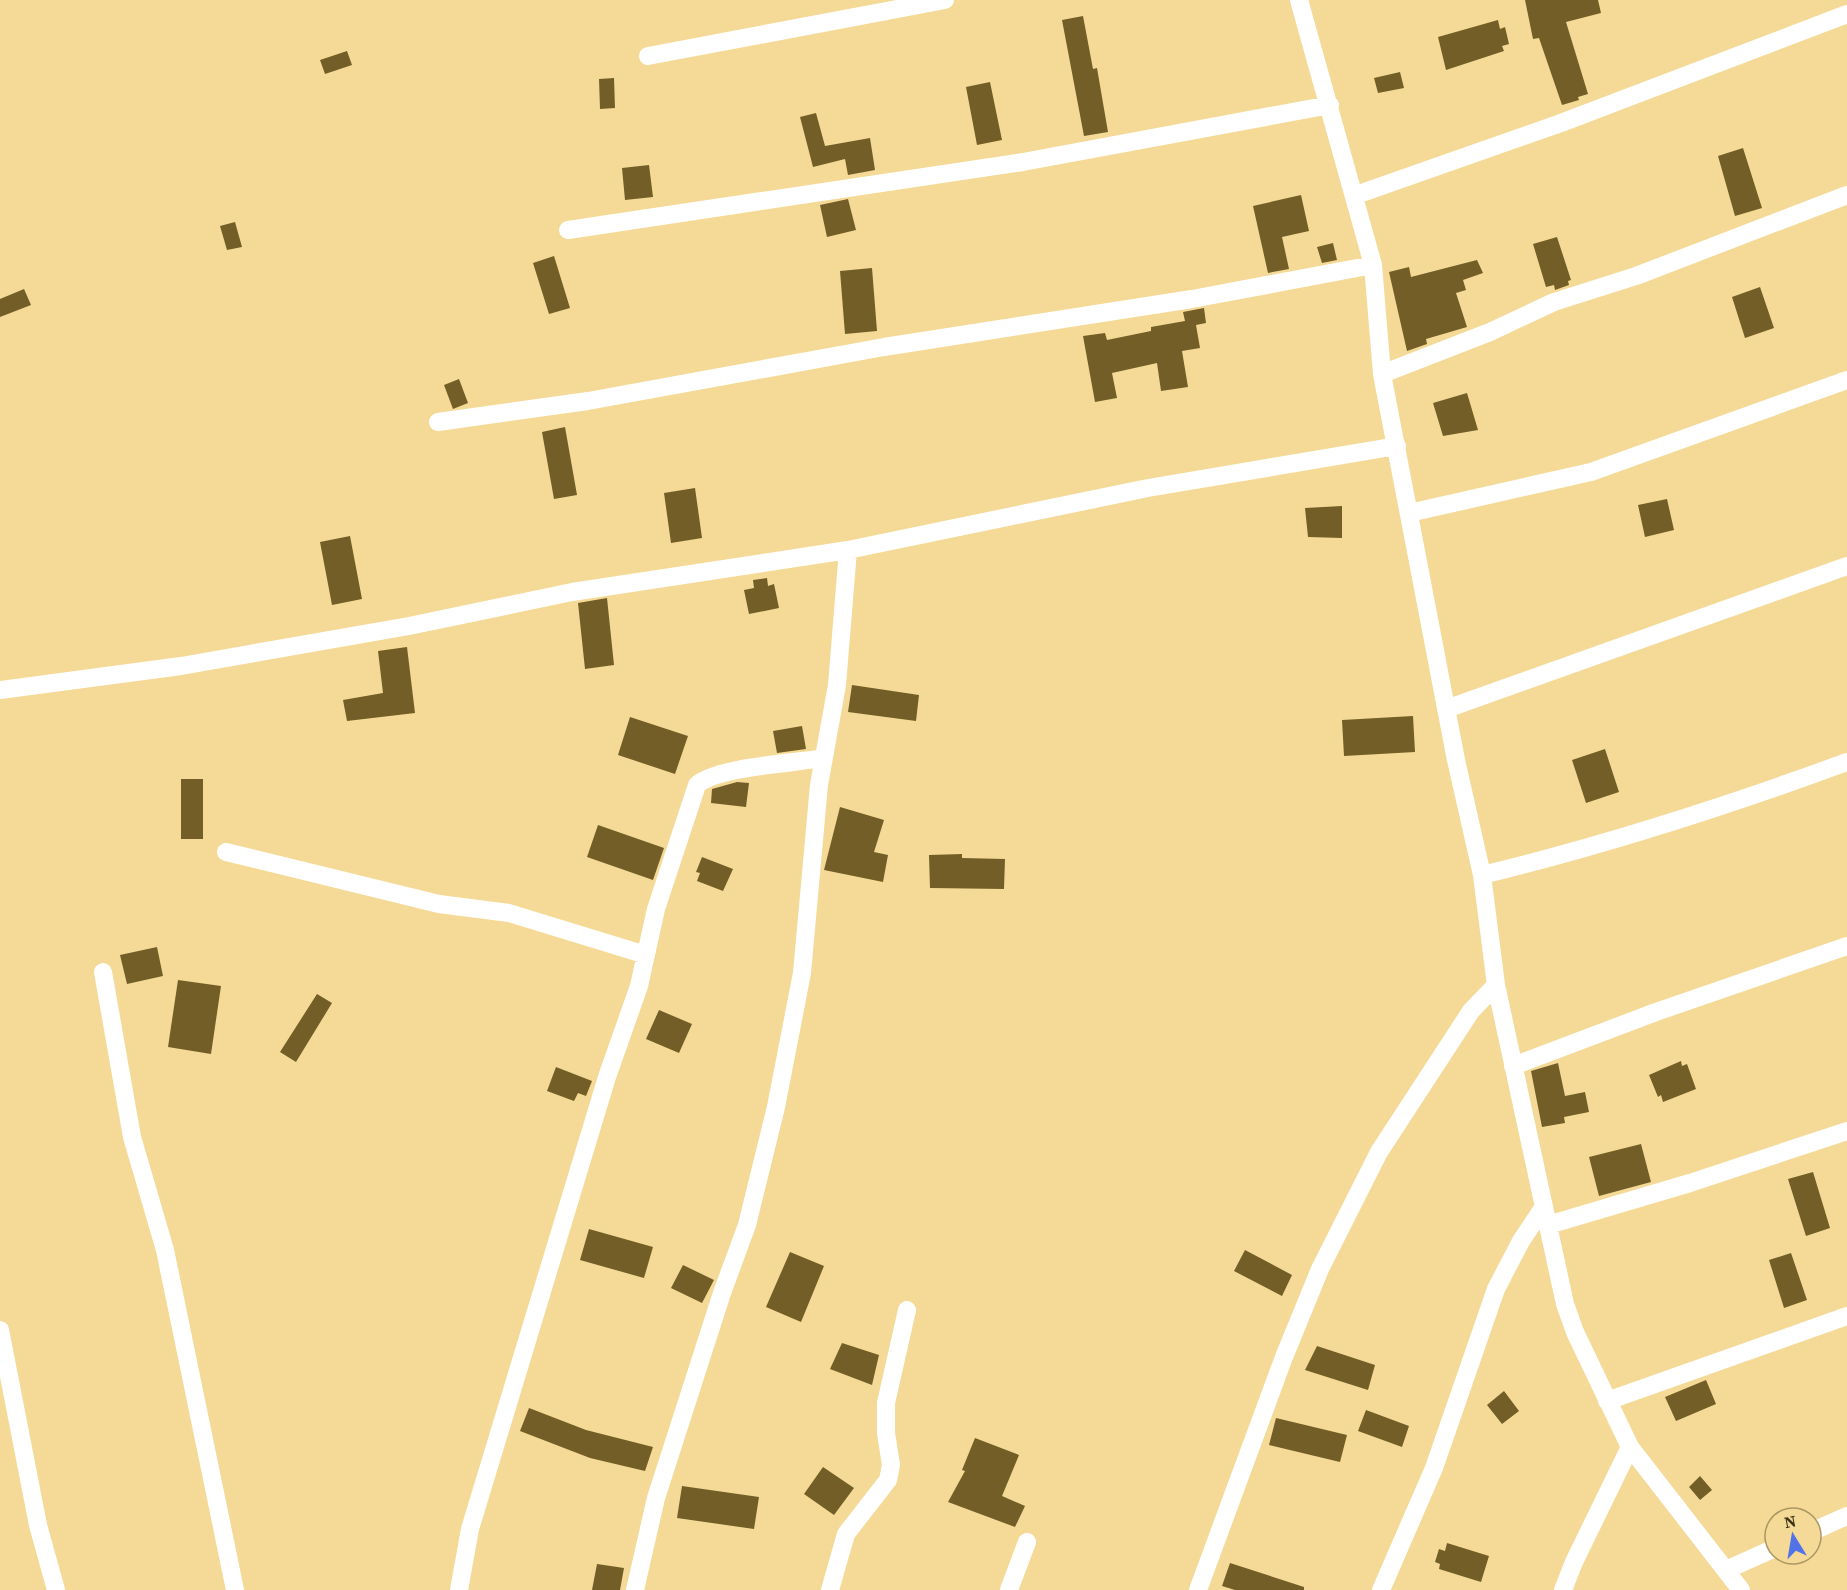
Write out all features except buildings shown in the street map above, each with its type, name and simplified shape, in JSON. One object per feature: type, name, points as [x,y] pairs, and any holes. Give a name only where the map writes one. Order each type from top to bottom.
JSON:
[{"type":"street","points":[[648,56],[945,0]]},
{"type":"street","points":[[1299,0],[1374,265],[1382,374],[1446,710],[1482,875],[1496,985],[1545,1216],[1572,1323],[1630,1447],[1741,1590]]},
{"type":"street","points":[[1356,195],[1561,123],[1847,14]]},
{"type":"street","points":[[568,230],[1023,162],[1330,105]]},
{"type":"street","points":[[1382,374],[1490,332],[1554,302],[1636,276],[1847,195]]},
{"type":"street","points":[[438,422],[588,401],[884,347],[1192,299],[1374,265]]},
{"type":"street","points":[[1408,513],[1591,472],[1847,380]]},
{"type":"street","points":[[0,690],[182,666],[409,626],[572,592],[848,550],[1148,488],[1397,446]]},
{"type":"street","points":[[635,1590],[656,1498],[722,1293],[747,1225],[776,1107],[802,973],[819,785],[837,685],[848,550]]},
{"type":"street","points":[[1446,710],[1847,566]]},
{"type":"street","points":[[459,1590],[470,1529],[607,1077],[639,986],[656,909],[697,785],[704,778],[725,772],[824,759]]},
{"type":"street","points":[[1482,875],[1590,847],[1755,796],[1847,762]]},
{"type":"street","points":[[226,852],[439,904],[509,914],[646,955]]},
{"type":"street","points":[[1513,1066],[1656,1012],[1847,946]]},
{"type":"street","points":[[103,972],[132,1137],[165,1250],[235,1590]]},
{"type":"street","points":[[1198,1590],[1284,1357],[1320,1269],[1379,1152],[1471,1011],[1496,985]]},
{"type":"street","points":[[1381,1590],[1434,1468],[1496,1289],[1521,1241],[1545,1216],[1690,1183],[1847,1131]]},
{"type":"street","points":[[830,1590],[846,1534],[888,1480],[891,1466],[886,1433],[886,1403],[907,1310]]},
{"type":"street","points":[[1607,1401],[1847,1316]]},
{"type":"street","points":[[0,1330],[36,1514],[56,1590]]},
{"type":"street","points":[[1563,1590],[1574,1562],[1630,1447]]},
{"type":"street","points":[[1823,1527],[1847,1516]]},
{"type":"street","points":[[1010,1590],[1028,1542]]},
{"type":"street","points":[[1726,1570],[1763,1553]]}]
